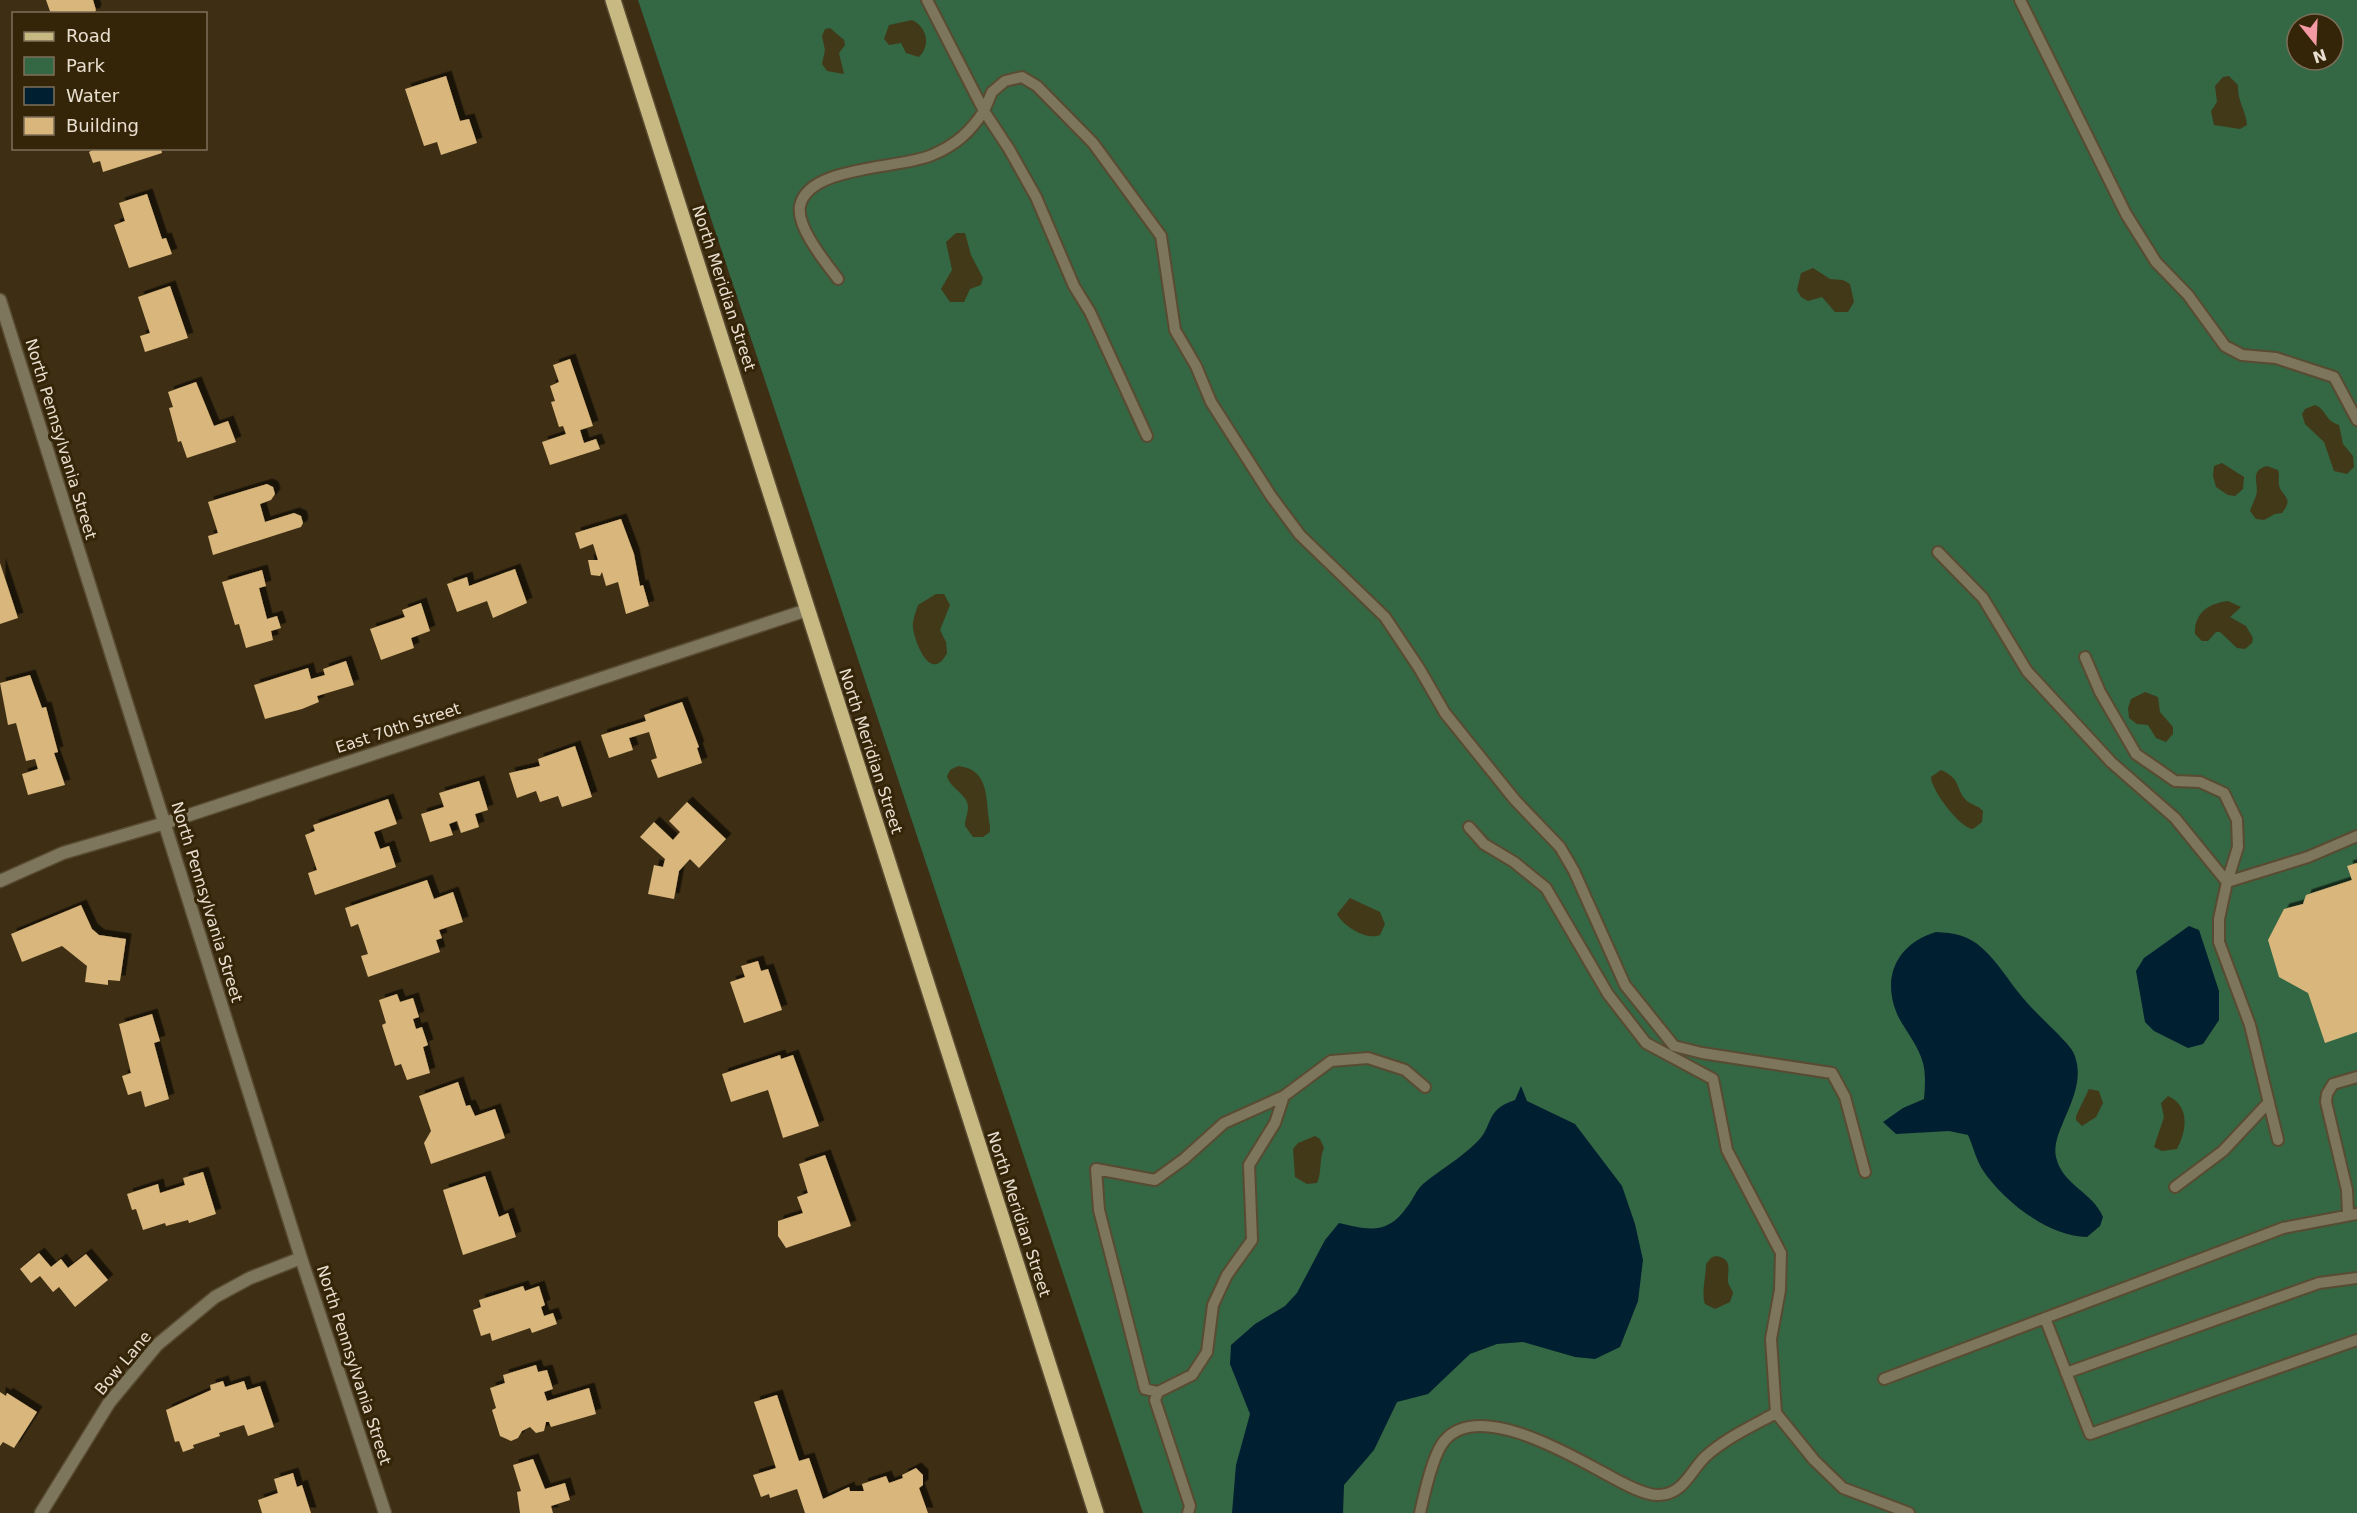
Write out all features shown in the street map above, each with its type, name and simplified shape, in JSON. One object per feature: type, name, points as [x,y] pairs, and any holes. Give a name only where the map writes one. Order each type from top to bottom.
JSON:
[{"type":"main road","name":"North Meridian Street","points":[[613,0],[1096,1513]]},
{"type":"street","name":"North Pennsylvania Street","points":[[0,300],[301,1258],[385,1513]]},
{"type":"street","name":"East 70th Street","points":[[0,881],[63,853],[165,823],[807,610]]},
{"type":"street","name":"Bow Lane","points":[[41,1513],[109,1403],[157,1345],[215,1297],[250,1278],[301,1258]]},
{"type":"lane","points":[[927,0],[984,111],[1010,149],[1036,197],[1070,277],[1090,312],[1147,436]]},
{"type":"lane","points":[[2020,0],[2126,214],[2156,262],[2188,295],[2225,346],[2242,355],[2276,358],[2334,376],[2357,420]]},
{"type":"lane","points":[[838,279],[814,245],[802,222],[800,206],[807,194],[837,174],[930,157],[969,133],[984,111],[992,92],[1005,81],[1022,77],[1037,86],[1093,143],[1161,236],[1175,330],[1196,366],[1211,402],[1271,496],[1300,535],[1384,617],[1419,668],[1445,713],[1515,800],[1560,847],[1574,871],[1624,985],[1674,1046],[1702,1053],[1832,1073],[1845,1096],[1866,1172]]},
{"type":"lane","points":[[1938,552],[1983,598],[2027,671],[2111,762],[2175,818],[2227,882]]},
{"type":"lane","points":[[2085,657],[2100,692],[2136,754],[2175,781],[2200,782],[2224,793],[2237,820],[2238,847],[2219,919],[2219,942],[2250,1025],[2278,1140]]},
{"type":"lane","points":[[1469,827],[1484,844],[1514,862],[1546,888],[1608,994],[1646,1044],[1713,1079],[1727,1150],[1781,1253],[1780,1290],[1771,1339],[1776,1413],[1814,1461],[1843,1488],[1909,1513]]},
{"type":"lane","points":[[2227,882],[2308,857],[2357,836]]},
{"type":"lane","points":[[1284,1096],[1275,1123],[1249,1165],[1252,1240],[1227,1275],[1213,1305],[1207,1352],[1192,1375],[1158,1392],[1145,1389],[1099,1210],[1096,1169],[1155,1180],[1184,1159],[1224,1123],[1284,1096],[1331,1061],[1368,1058],[1405,1070],[1425,1087]]},
{"type":"lane","points":[[1884,1379],[2283,1228],[2353,1214],[2326,1102],[2327,1094],[2333,1084],[2357,1077]]},
{"type":"lane","points":[[2175,1187],[2223,1151],[2269,1102]]},
{"type":"lane","points":[[2066,1373],[2319,1283],[2357,1278]]},
{"type":"lane","points":[[2044,1318],[2090,1434],[2357,1340]]},
{"type":"lane","points":[[1158,1392],[1155,1400],[1190,1506],[1188,1513]]},
{"type":"lane","points":[[1420,1513],[1443,1442],[1456,1430],[1484,1427],[1508,1428],[1541,1441],[1625,1484],[1658,1495],[1680,1490],[1706,1456],[1741,1432],[1776,1413]]},
{"type":"green space","points":[[638,0],[2357,0],[2357,1513],[1143,1513]]},
{"type":"sand","points":[[912,20],[921,27],[926,37],[925,47],[919,57],[906,53],[901,43],[889,45],[884,39],[889,25]]},
{"type":"sand","points":[[830,28],[844,40],[845,45],[839,53],[844,74],[827,71],[822,64],[825,50],[822,36],[825,29]]},
{"type":"sand","points":[[2229,76],[2238,85],[2246,120],[2247,125],[2240,129],[2214,125],[2211,111],[2217,102],[2215,86],[2223,77]]},
{"type":"sand","points":[[956,233],[965,233],[971,255],[983,278],[981,285],[970,289],[964,302],[950,302],[941,289],[952,270],[946,242]]},
{"type":"sand","points":[[1813,268],[1830,279],[1843,280],[1850,284],[1854,302],[1848,312],[1835,312],[1822,297],[1808,301],[1801,297],[1797,290],[1801,273]]},
{"type":"sand","points":[[2315,405],[2339,425],[2343,444],[2353,456],[2354,467],[2347,474],[2334,471],[2324,442],[2305,424],[2302,414],[2305,409]]},
{"type":"sand","points":[[2222,463],[2244,477],[2243,489],[2235,496],[2228,495],[2216,487],[2213,476],[2214,466]]},
{"type":"sand","points":[[2267,466],[2278,470],[2280,489],[2287,500],[2286,508],[2282,513],[2264,520],[2256,519],[2250,511],[2257,491],[2256,475],[2261,468]]},
{"type":"sand","points":[[936,594],[944,594],[950,605],[940,630],[946,642],[947,653],[941,661],[935,664],[930,663],[920,651],[913,625],[918,605]]},
{"type":"sand","points":[[2228,601],[2241,607],[2230,617],[2246,626],[2253,638],[2252,643],[2245,649],[2237,648],[2220,632],[2216,632],[2208,641],[2202,641],[2195,634],[2197,620],[2204,610]]},
{"type":"sand","points":[[2145,692],[2158,697],[2160,712],[2173,727],[2173,734],[2166,742],[2156,738],[2148,725],[2137,724],[2129,718],[2128,708],[2131,699]]},
{"type":"sand","points":[[958,766],[969,768],[976,773],[984,788],[990,832],[983,837],[973,837],[965,826],[967,802],[947,776],[950,770]]},
{"type":"sand","points":[[1941,770],[1955,780],[1966,800],[1983,811],[1982,822],[1973,829],[1967,827],[1954,815],[1935,790],[1931,777]]},
{"type":"sand","points":[[1350,898],[1380,912],[1385,924],[1380,935],[1362,934],[1350,928],[1340,919],[1337,914]]},
{"type":"sand","points":[[2089,1089],[2099,1091],[2103,1103],[2096,1117],[2082,1126],[2076,1120],[2076,1116]]},
{"type":"sand","points":[[2168,1096],[2180,1106],[2183,1112],[2184,1127],[2177,1149],[2162,1151],[2154,1147],[2164,1117],[2161,1103]]},
{"type":"sand","points":[[1315,1136],[1320,1139],[1324,1148],[1320,1174],[1317,1183],[1307,1184],[1295,1177],[1293,1149],[1298,1143]]},
{"type":"sand","points":[[1717,1256],[1727,1262],[1728,1283],[1733,1293],[1730,1302],[1715,1309],[1705,1304],[1704,1290],[1706,1264],[1712,1257]]},
{"type":"water","points":[[2189,926],[2199,930],[2219,991],[2219,1020],[2203,1044],[2188,1048],[2154,1031],[2145,1022],[2136,971],[2144,958]]},
{"type":"water","points":[[1936,932],[1961,936],[1982,948],[2027,1003],[2073,1052],[2078,1073],[2076,1086],[2058,1136],[2056,1157],[2064,1175],[2092,1201],[2103,1217],[2100,1226],[2087,1237],[2058,1231],[2014,1205],[1982,1169],[1968,1135],[1949,1131],[1896,1134],[1883,1122],[1903,1108],[1924,1099],[1923,1063],[1899,1018],[1893,1004],[1891,990],[1895,965],[1902,954],[1911,945]]},
{"type":"water","points":[[1521,1086],[1527,1101],[1575,1124],[1622,1186],[1635,1224],[1643,1260],[1638,1301],[1620,1347],[1595,1359],[1575,1357],[1523,1342],[1497,1344],[1470,1354],[1428,1394],[1397,1402],[1374,1450],[1344,1485],[1343,1513],[1232,1513],[1236,1465],[1250,1414],[1230,1364],[1231,1345],[1255,1324],[1285,1306],[1297,1293],[1325,1240],[1339,1223],[1377,1228],[1385,1226],[1400,1216],[1423,1184],[1477,1142],[1494,1113],[1505,1104],[1515,1100]]},
{"type":"building","points":[[46,0],[93,0],[96,10],[95,12],[50,12]]},
{"type":"building","points":[[446,76],[460,121],[469,119],[477,143],[441,155],[437,142],[424,146],[405,89]]},
{"type":"building","points":[[92,150],[161,150],[162,153],[103,172],[100,161],[93,163],[89,152]]},
{"type":"building","points":[[147,194],[162,239],[166,238],[172,254],[129,268],[114,225],[125,221],[119,203]]},
{"type":"building","points":[[170,286],[188,338],[145,352],[140,336],[150,333],[138,297]]},
{"type":"building","points":[[570,359],[593,426],[580,430],[584,443],[596,439],[600,449],[550,465],[542,442],[566,434],[563,426],[559,427],[551,402],[555,401],[550,386],[559,382],[553,365]]},
{"type":"building","points":[[196,382],[214,426],[228,421],[236,442],[187,458],[181,441],[178,442],[169,408],[173,407],[168,392]]},
{"type":"building","points":[[267,484],[273,487],[275,494],[271,500],[260,504],[265,522],[294,513],[301,516],[303,523],[301,527],[213,555],[208,536],[218,533],[208,502]]},
{"type":"building","points":[[621,519],[634,554],[640,586],[643,585],[649,606],[626,614],[618,582],[606,586],[602,572],[600,576],[591,575],[588,560],[598,560],[593,544],[580,549],[575,533]]},
{"type":"building","points":[[0,563],[18,618],[0,624]]},
{"type":"building","points":[[515,569],[527,603],[493,618],[487,601],[457,612],[447,584],[467,577],[469,586]]},
{"type":"building","points":[[262,570],[266,586],[259,588],[267,619],[277,616],[281,628],[271,631],[273,640],[246,648],[239,624],[235,625],[222,582]]},
{"type":"building","points":[[421,603],[430,631],[411,638],[414,648],[381,660],[370,629],[405,617],[402,610]]},
{"type":"building","points":[[346,661],[354,685],[317,696],[319,702],[302,709],[265,719],[254,685],[308,668],[311,679],[325,675],[323,669]]},
{"type":"building","points":[[30,675],[42,708],[46,707],[58,752],[54,753],[65,785],[28,795],[22,774],[38,769],[35,759],[26,761],[16,723],[8,725],[0,683]]},
{"type":"building","points":[[682,702],[699,747],[697,748],[702,763],[658,778],[651,760],[657,758],[649,732],[629,738],[633,750],[609,758],[601,735],[646,721],[644,715]]},
{"type":"building","points":[[575,746],[592,797],[562,807],[558,796],[540,802],[536,791],[517,798],[509,773],[540,766],[538,759]]},
{"type":"building","points":[[479,781],[488,810],[475,814],[479,827],[461,833],[457,821],[449,824],[453,835],[430,842],[421,814],[444,807],[439,793]]},
{"type":"building","points":[[388,799],[397,824],[374,832],[380,849],[389,846],[396,867],[315,895],[308,873],[317,870],[305,835],[315,831],[313,825]]},
{"type":"building","points":[[687,802],[726,839],[699,868],[690,859],[679,871],[674,899],[648,894],[654,865],[663,867],[665,859],[640,837],[654,822],[673,840],[680,832],[669,821]]},
{"type":"building","points":[[2357,863],[2357,1032],[2325,1043],[2308,993],[2279,977],[2268,940],[2284,909],[2303,904],[2306,895],[2352,880],[2347,866]]},
{"type":"building","points":[[427,880],[434,899],[453,892],[463,922],[439,930],[442,938],[436,940],[440,952],[368,977],[361,956],[368,954],[358,924],[351,927],[345,908]]},
{"type":"building","points":[[81,905],[92,929],[99,935],[126,939],[120,981],[108,980],[108,985],[85,982],[87,966],[62,946],[22,962],[11,934]]},
{"type":"building","points":[[758,961],[761,971],[768,969],[782,1010],[744,1023],[730,982],[745,977],[741,966]]},
{"type":"building","points":[[397,994],[400,1002],[413,998],[419,1017],[413,1019],[416,1029],[422,1027],[428,1045],[423,1047],[430,1073],[407,1080],[401,1064],[395,1066],[382,1025],[386,1023],[379,1000]]},
{"type":"building","points":[[152,1014],[160,1041],[154,1043],[169,1099],[145,1107],[141,1091],[128,1095],[122,1076],[131,1073],[119,1024]]},
{"type":"building","points":[[780,1055],[781,1059],[793,1055],[819,1126],[783,1138],[768,1090],[731,1102],[722,1074]]},
{"type":"building","points":[[458,1082],[466,1106],[470,1105],[475,1116],[495,1109],[505,1138],[431,1164],[424,1143],[431,1131],[419,1096]]},
{"type":"building","points":[[825,1155],[851,1226],[786,1248],[778,1236],[778,1221],[803,1213],[797,1197],[808,1193],[799,1164]]},
{"type":"building","points":[[203,1172],[216,1214],[189,1223],[188,1220],[166,1226],[165,1223],[143,1230],[136,1209],[132,1210],[127,1194],[158,1184],[160,1193],[185,1185],[183,1178]]},
{"type":"building","points":[[485,1176],[499,1217],[508,1213],[516,1237],[463,1255],[443,1190]]},
{"type":"building","points":[[39,1253],[51,1267],[61,1259],[68,1268],[86,1254],[108,1280],[75,1307],[59,1287],[53,1292],[40,1276],[31,1283],[20,1269]]},
{"type":"building","points":[[523,1286],[525,1291],[539,1286],[545,1305],[541,1307],[544,1316],[553,1313],[557,1324],[532,1333],[530,1328],[492,1341],[490,1333],[481,1336],[473,1310],[481,1307],[479,1300]]},
{"type":"building","points":[[536,1365],[538,1372],[547,1370],[553,1389],[544,1392],[547,1401],[589,1388],[596,1414],[551,1427],[549,1422],[546,1422],[544,1431],[536,1433],[530,1427],[511,1441],[500,1436],[492,1410],[496,1408],[490,1388],[505,1383],[503,1375]]},
{"type":"building","points":[[223,1381],[225,1387],[244,1381],[247,1390],[260,1386],[274,1427],[248,1436],[244,1425],[219,1433],[220,1436],[193,1445],[194,1448],[183,1452],[179,1441],[175,1442],[166,1410],[211,1390],[210,1385]]},
{"type":"building","points":[[0,1392],[6,1396],[7,1393],[37,1412],[14,1448],[3,1442],[0,1446]]},
{"type":"building","points":[[777,1395],[799,1461],[809,1458],[823,1499],[849,1487],[850,1491],[864,1491],[862,1484],[886,1476],[889,1483],[903,1478],[902,1475],[916,1468],[923,1475],[923,1485],[919,1488],[928,1513],[805,1513],[797,1489],[770,1498],[769,1494],[761,1497],[753,1475],[776,1468],[754,1402]]},
{"type":"building","points":[[533,1459],[545,1489],[565,1483],[570,1500],[551,1506],[553,1513],[520,1513],[517,1492],[521,1491],[513,1465]]},
{"type":"building","points":[[293,1473],[297,1487],[302,1485],[311,1513],[262,1513],[258,1500],[278,1493],[274,1479]]}]
